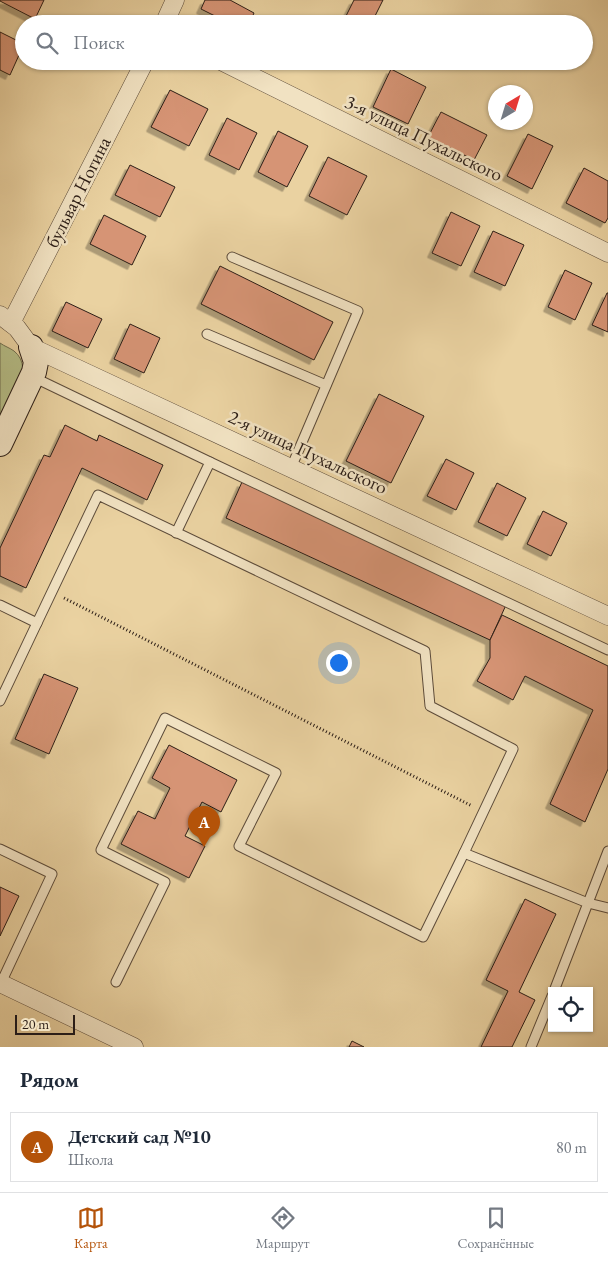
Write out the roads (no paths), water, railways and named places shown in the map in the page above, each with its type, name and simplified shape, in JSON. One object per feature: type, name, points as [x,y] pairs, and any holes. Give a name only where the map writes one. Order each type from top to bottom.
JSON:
[{"type":"street","points":[[168,15],[175,0]]},
{"type":"street","name":"бульвар Ногина","points":[[6,319],[140,70]]},
{"type":"street","name":"3-я улица Пухальского","points":[[239,70],[608,253]]},
{"type":"street","name":"2-я улица Пухальского","points":[[6,319],[22,334],[31,347],[608,616]]},
{"type":"street","points":[[0,444],[32,377],[36,362],[31,347]]},
{"type":"street","points":[[0,983],[134,1047]]},
{"type":"lane","points":[[232,256],[358,311],[291,468]]},
{"type":"lane","points":[[207,334],[326,385]]},
{"type":"lane","points":[[32,377],[608,650]]},
{"type":"lane","points":[[176,533],[210,462]]},
{"type":"lane","points":[[0,701],[98,495],[425,651],[430,706],[513,749],[423,937],[240,846],[276,773],[165,718],[100,850],[165,882],[116,982]]},
{"type":"lane","points":[[0,605],[37,623]]},
{"type":"lane","points":[[0,849],[52,874],[0,983]]},
{"type":"lane","points":[[556,987],[608,851]]},
{"type":"lane","points":[[464,854],[588,904],[608,908]]},
{"type":"lane","points":[[531,1047],[548,1006]]},
{"type":"place","name":"Детский сад №10","points":[[204,847]]}]
